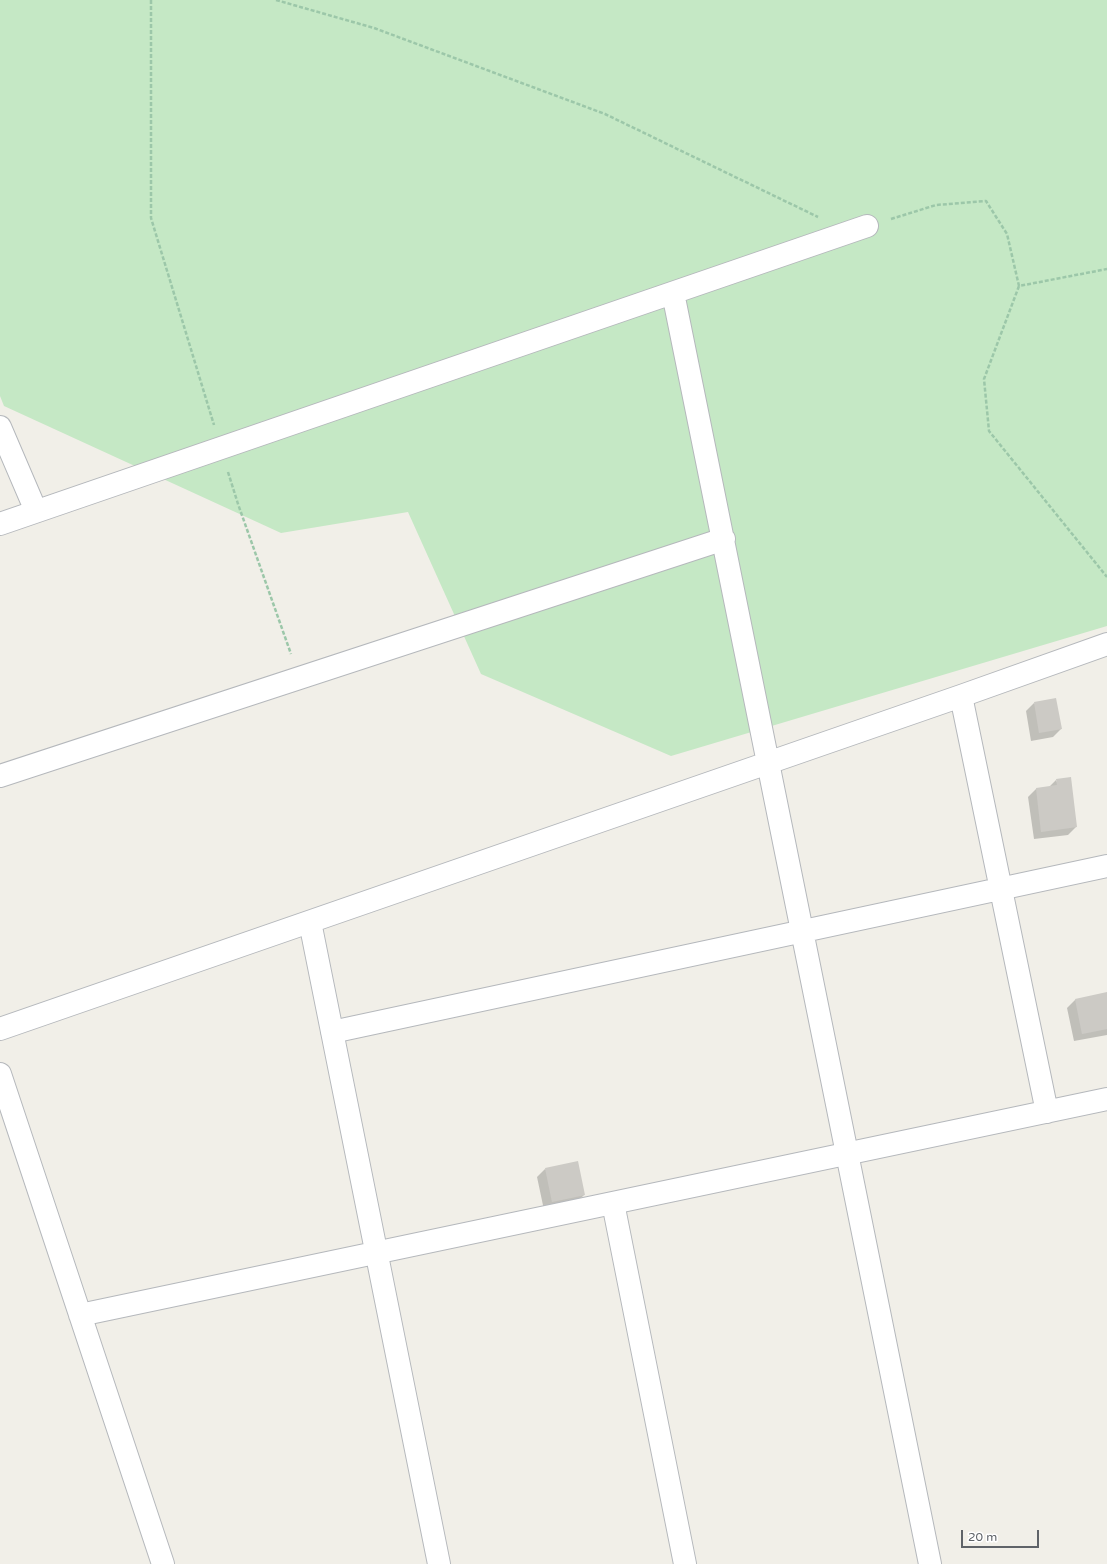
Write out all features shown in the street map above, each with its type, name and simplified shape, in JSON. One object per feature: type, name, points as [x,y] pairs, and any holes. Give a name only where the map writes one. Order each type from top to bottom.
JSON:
[{"type":"street","points":[[0,524],[867,226]]},
{"type":"street","points":[[673,293],[724,539],[930,1564]]},
{"type":"street","points":[[0,427],[36,511]]},
{"type":"street","points":[[0,776],[724,539]]},
{"type":"street","points":[[0,1029],[1107,644]]},
{"type":"street","points":[[961,696],[1046,1112]]},
{"type":"street","points":[[332,1032],[1107,866]]},
{"type":"street","points":[[310,922],[439,1564]]},
{"type":"street","points":[[0,1074],[164,1564]]},
{"type":"street","points":[[80,1315],[1107,1099]]},
{"type":"street","points":[[613,1203],[685,1564]]},
{"type":"path","points":[[151,0],[151,218],[238,504],[299,678]]},
{"type":"path","points":[[276,0],[374,28],[605,114],[798,209],[823,219]]},
{"type":"path","points":[[867,226],[936,205],[986,201],[1007,234],[1019,286],[984,379],[989,431],[1107,577]]},
{"type":"path","points":[[1019,286],[1107,269]]},
{"type":"green space","points":[[0,0],[1107,0],[1107,626],[671,756],[481,674],[408,512],[281,533],[4,406],[0,396]]},
{"type":"building","points":[[1056,698],[1062,729],[1039,733],[1034,702]]},
{"type":"building","points":[[1071,777],[1077,827],[1041,832],[1036,788],[1057,785],[1056,779]]},
{"type":"building","points":[[1107,992],[1107,1029],[1082,1034],[1075,999]]},
{"type":"building","points":[[578,1161],[585,1195],[552,1202],[545,1168]]}]
